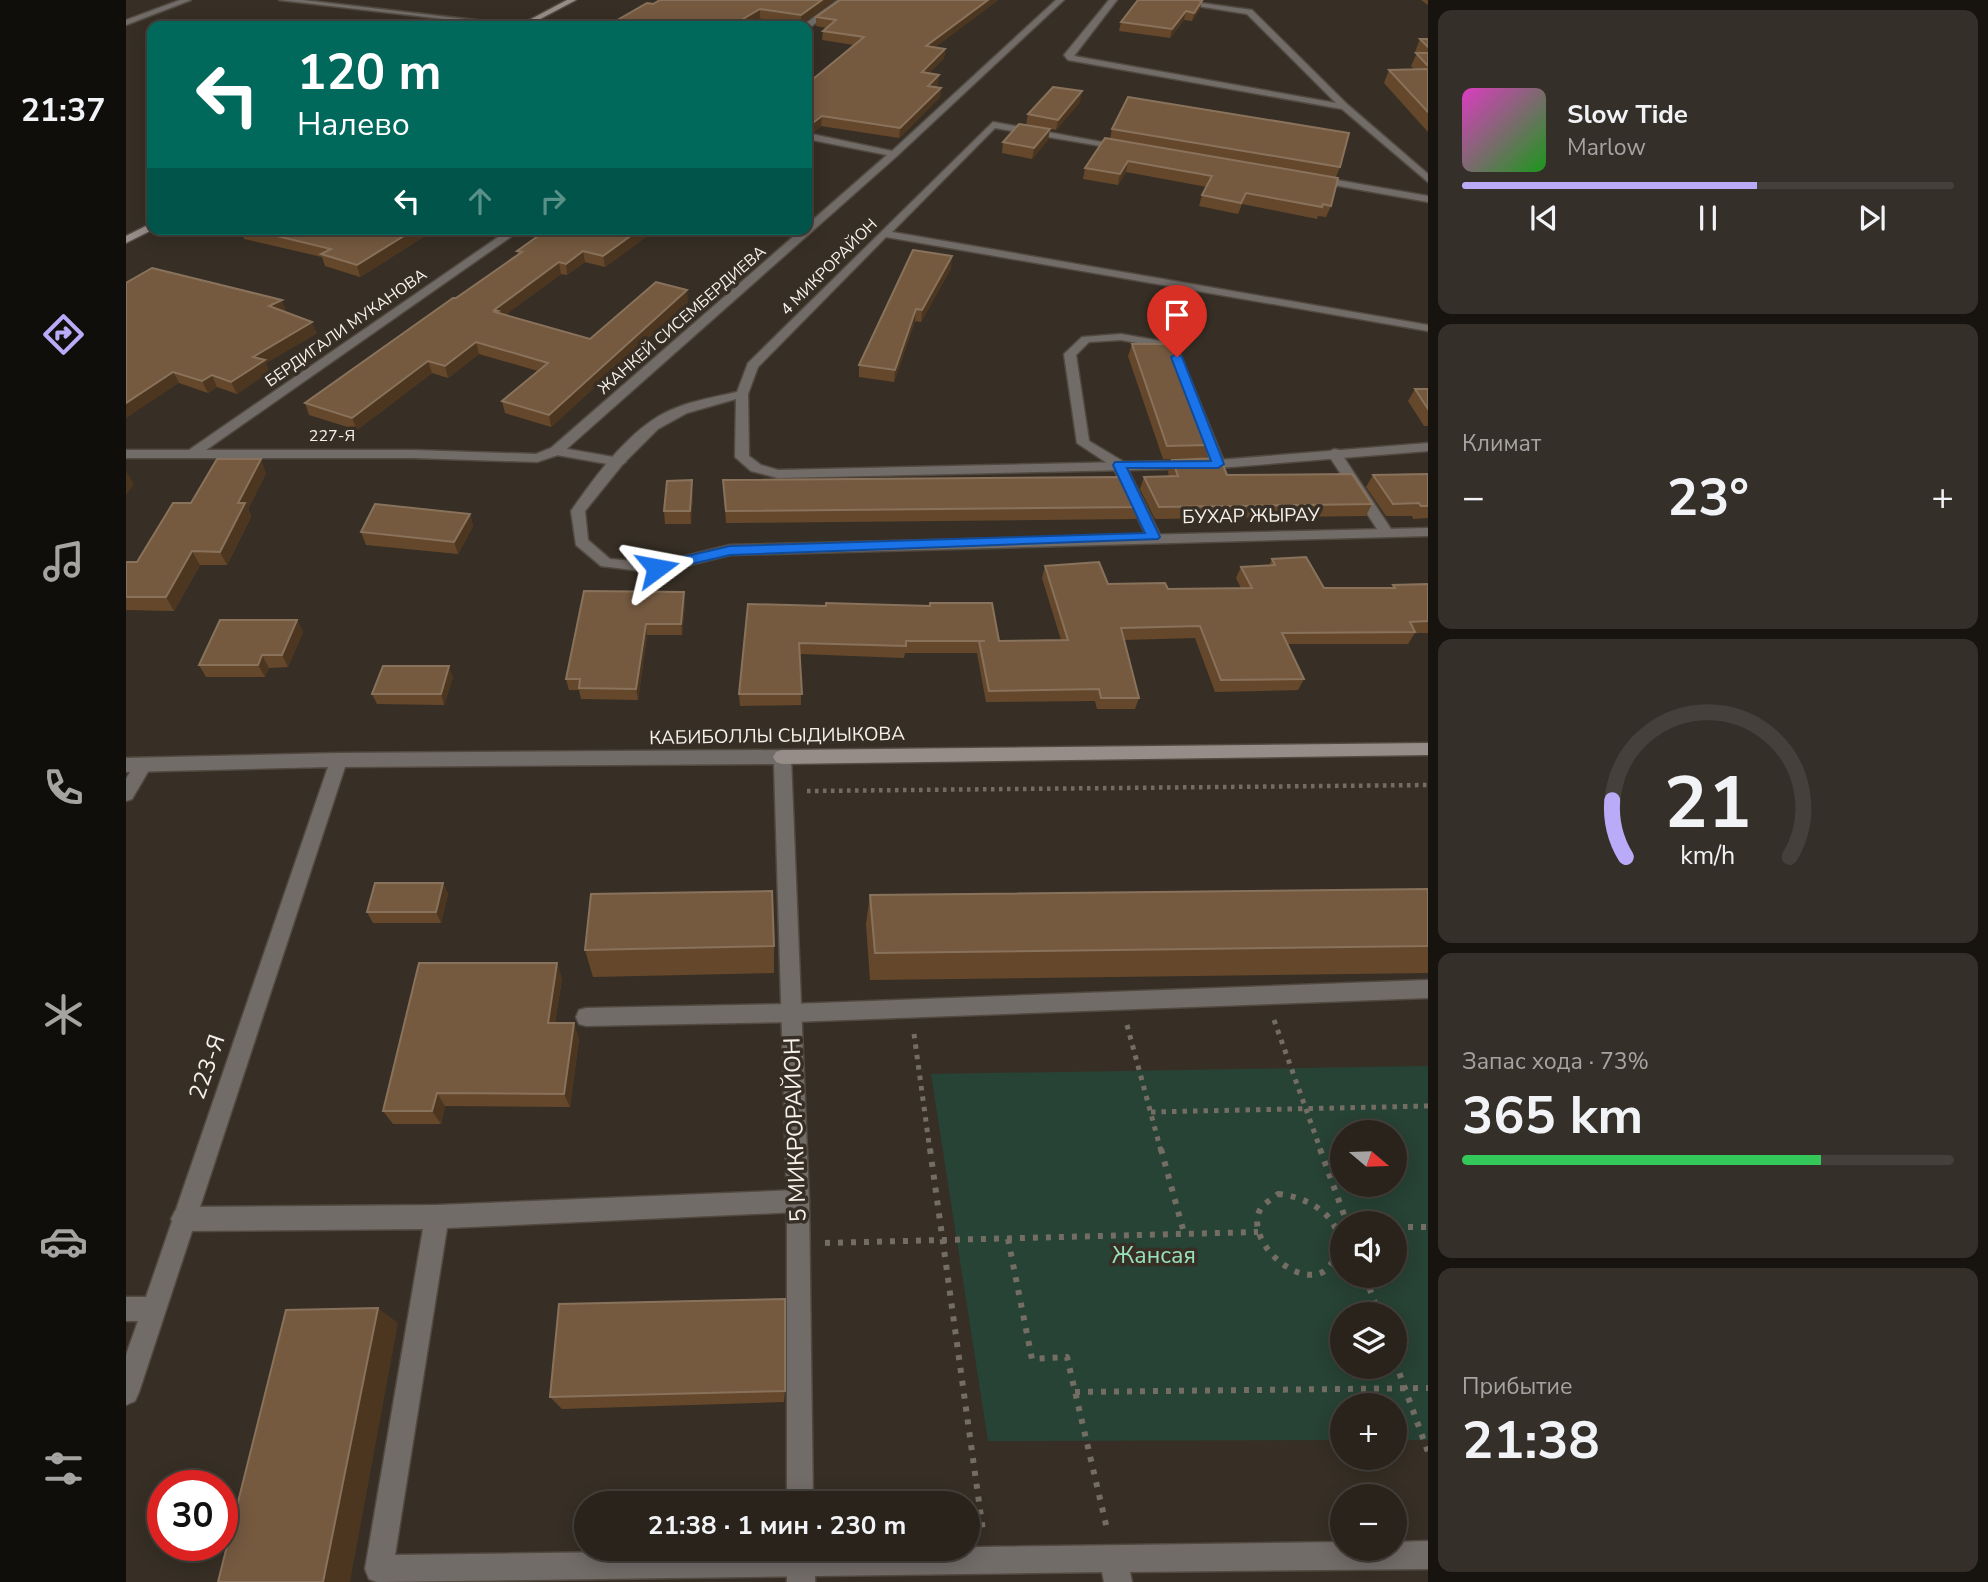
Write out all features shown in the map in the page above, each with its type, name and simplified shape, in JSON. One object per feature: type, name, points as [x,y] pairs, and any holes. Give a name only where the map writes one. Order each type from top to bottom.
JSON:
[{"type":"street","points":[[126,23],[187,0]]},
{"type":"street","points":[[283,0],[476,21]]},
{"type":"street","points":[[532,21],[572,0]]},
{"type":"street","points":[[812,22],[843,0]]},
{"type":"street","name":"ЖАНКЕЙ СИСЕМБЕРДИЕВА","points":[[812,226],[1060,0]]},
{"type":"street","points":[[1114,0],[1068,55],[1080,60],[1345,107]]},
{"type":"street","points":[[1164,0],[1249,12],[1345,107],[1428,179]]},
{"type":"street","name":"4 МИКРОРАЙОН","points":[[1119,465],[778,474],[757,468],[742,457],[742,394],[752,366],[993,125],[1129,148]]},
{"type":"street","points":[[812,137],[894,154]]},
{"type":"street","points":[[1306,178],[1428,199]]},
{"type":"street","points":[[126,240],[147,229]]},
{"type":"street","points":[[884,234],[1428,328]]},
{"type":"street","name":"БЕРДИГАЛИ МУКАНОВА","points":[[192,454],[508,235]]},
{"type":"street","name":"ЖАНКЕЙ СИСЕМБЕРДИЕВА","points":[[537,458],[556,452],[802,235]]},
{"type":"street","points":[[1218,464],[1177,357],[1157,342],[1121,337],[1086,340],[1070,354],[1083,443],[1119,465],[1218,464],[1428,447]]},
{"type":"street","name":"БУХАР ЖЫРАУ","points":[[742,394],[690,407],[661,420],[600,481],[578,511],[581,542],[606,563],[657,568],[730,550],[1428,532]]},
{"type":"street","points":[[556,452],[619,462]]},
{"type":"street","points":[[1334,453],[1386,532]]},
{"type":"street","name":"227-Я","points":[[126,454],[413,454],[537,458]]},
{"type":"street","points":[[1119,465],[1154,537]]},
{"type":"street","name":"КАБИБОЛЛЫ СЫДИЫКОВА","points":[[134,765],[339,760],[1428,749]]},
{"type":"street","name":"5 МИКРОРАЙОН","points":[[782,757],[798,1201],[800,1491]]},
{"type":"street","name":"223-Я","points":[[126,1392],[339,760]]},
{"type":"street","points":[[126,794],[134,765]]},
{"type":"street","points":[[586,1017],[792,1013],[1428,989]]},
{"type":"street","points":[[183,1219],[437,1217],[798,1201]]},
{"type":"street","points":[[437,1217],[378,1576],[987,1560],[1116,1570],[1428,1555]]},
{"type":"street","points":[[126,1309],[153,1309]]},
{"type":"path","points":[[782,792],[1428,785]]},
{"type":"path","points":[[1266,996],[1343,1211]]},
{"type":"path","points":[[1121,1001],[1184,1234]]},
{"type":"path","points":[[910,1009],[987,1560]]},
{"type":"path","points":[[1151,1112],[1428,1106]]},
{"type":"path","points":[[1330,1222],[1316,1204],[1303,1197],[1278,1194],[1268,1199],[1261,1208],[1258,1232],[1273,1258],[1285,1267],[1311,1275],[1323,1272],[1330,1266]]},
{"type":"path","points":[[1407,1227],[1428,1227]]},
{"type":"path","points":[[798,1244],[1258,1232]]},
{"type":"path","points":[[1008,1239],[1032,1359],[1067,1357],[1116,1570]]},
{"type":"path","points":[[1402,1379],[1428,1452]]},
{"type":"path","points":[[1075,1392],[1428,1388]]},
{"type":"green space","name":"Жансая","points":[[1428,1066],[1428,1440],[1407,1440],[1407,1393],[1330,1393],[1330,1440],[988,1441],[931,1074]]},
{"type":"building","points":[[660,0],[822,0],[801,15],[760,9],[740,21],[616,21],[647,3],[653,4]]},
{"type":"building","points":[[840,0],[988,0],[926,46],[945,49],[922,72],[939,75],[928,86],[941,88],[900,128],[822,116],[812,122],[812,80],[864,37],[823,31],[836,20],[816,17]]},
{"type":"building","points":[[1138,0],[1202,1],[1194,13],[1186,11],[1172,29],[1121,22]]},
{"type":"building","points":[[1420,39],[1428,39],[1428,47]]},
{"type":"building","points":[[1416,53],[1428,53],[1428,66]]},
{"type":"building","points":[[1428,69],[1428,112],[1389,70]]},
{"type":"building","points":[[1053,87],[1082,91],[1058,120],[1028,114]]},
{"type":"building","points":[[1128,97],[1349,133],[1340,167],[1112,129]]},
{"type":"building","points":[[1019,124],[1050,129],[1034,148],[1003,142]]},
{"type":"building","points":[[1105,138],[1338,178],[1331,206],[1323,204],[1322,207],[1246,193],[1241,203],[1202,195],[1212,176],[1128,161],[1120,174],[1085,168]]},
{"type":"building","points":[[273,235],[405,235],[357,265],[321,254],[331,249]]},
{"type":"building","points":[[540,235],[632,235],[603,256],[583,251],[566,264],[559,262],[494,310],[590,339],[656,282],[687,290],[549,415],[502,401],[548,363],[476,342],[445,366],[428,361],[352,418],[305,403],[522,252],[517,251]]},
{"type":"building","points":[[913,250],[952,256],[922,310],[916,309],[895,370],[859,365]]},
{"type":"building","points":[[152,268],[282,300],[269,306],[312,322],[253,357],[265,360],[231,382],[212,375],[202,381],[173,372],[126,403],[126,283]]},
{"type":"building","points":[[1132,344],[1166,344],[1173,349],[1210,445],[1167,446]]},
{"type":"building","points":[[1415,389],[1428,389],[1428,409]]},
{"type":"building","points":[[1220,458],[1227,475],[1352,474],[1372,504],[1159,507],[1144,477],[1178,476],[1172,460]]},
{"type":"building","points":[[217,459],[261,459],[238,503],[245,503],[220,552],[192,551],[166,597],[126,597],[126,562],[137,562],[173,503],[191,503]]},
{"type":"building","points":[[1428,474],[1428,506],[1421,506],[1419,503],[1393,504],[1373,475]]},
{"type":"building","points":[[1125,477],[1140,507],[726,511],[723,480]]},
{"type":"building","points":[[692,480],[690,511],[664,511],[667,481]]},
{"type":"building","points":[[375,504],[470,514],[454,542],[361,532]]},
{"type":"building","points":[[1306,557],[1324,588],[1395,588],[1393,585],[1428,584],[1428,621],[1410,622],[1415,632],[1282,633],[1304,679],[1221,680],[1200,626],[1121,628],[1139,698],[1101,698],[1099,689],[989,691],[979,641],[906,641],[906,646],[799,643],[802,694],[739,694],[748,604],[930,606],[930,603],[992,603],[999,641],[1068,640],[1045,566],[1099,562],[1108,584],[1165,583],[1168,589],[1252,588],[1241,567],[1275,565],[1272,559]]},
{"type":"building","points":[[584,591],[684,592],[681,624],[646,624],[636,689],[579,688],[580,679],[566,679]]},
{"type":"building","points":[[220,620],[297,620],[282,655],[262,655],[258,665],[199,665]]},
{"type":"building","points":[[383,666],[449,666],[441,694],[372,694]]},
{"type":"building","points":[[375,883],[443,883],[436,912],[367,912]]},
{"type":"building","points":[[1428,889],[1428,946],[875,953],[870,895]]},
{"type":"building","points":[[772,891],[774,946],[585,950],[591,894]]},
{"type":"building","points":[[419,963],[557,963],[548,1023],[574,1023],[564,1094],[437,1093],[432,1111],[383,1111]]},
{"type":"building","points":[[785,1299],[785,1391],[550,1397],[559,1304]]},
{"type":"building","points":[[378,1308],[323,1582],[218,1582],[223,1561],[238,1561],[238,1502],[286,1310]]},
{"type":"route","points":[[657,568],[730,550],[1154,537],[1119,465],[1218,464],[1177,357]]}]
